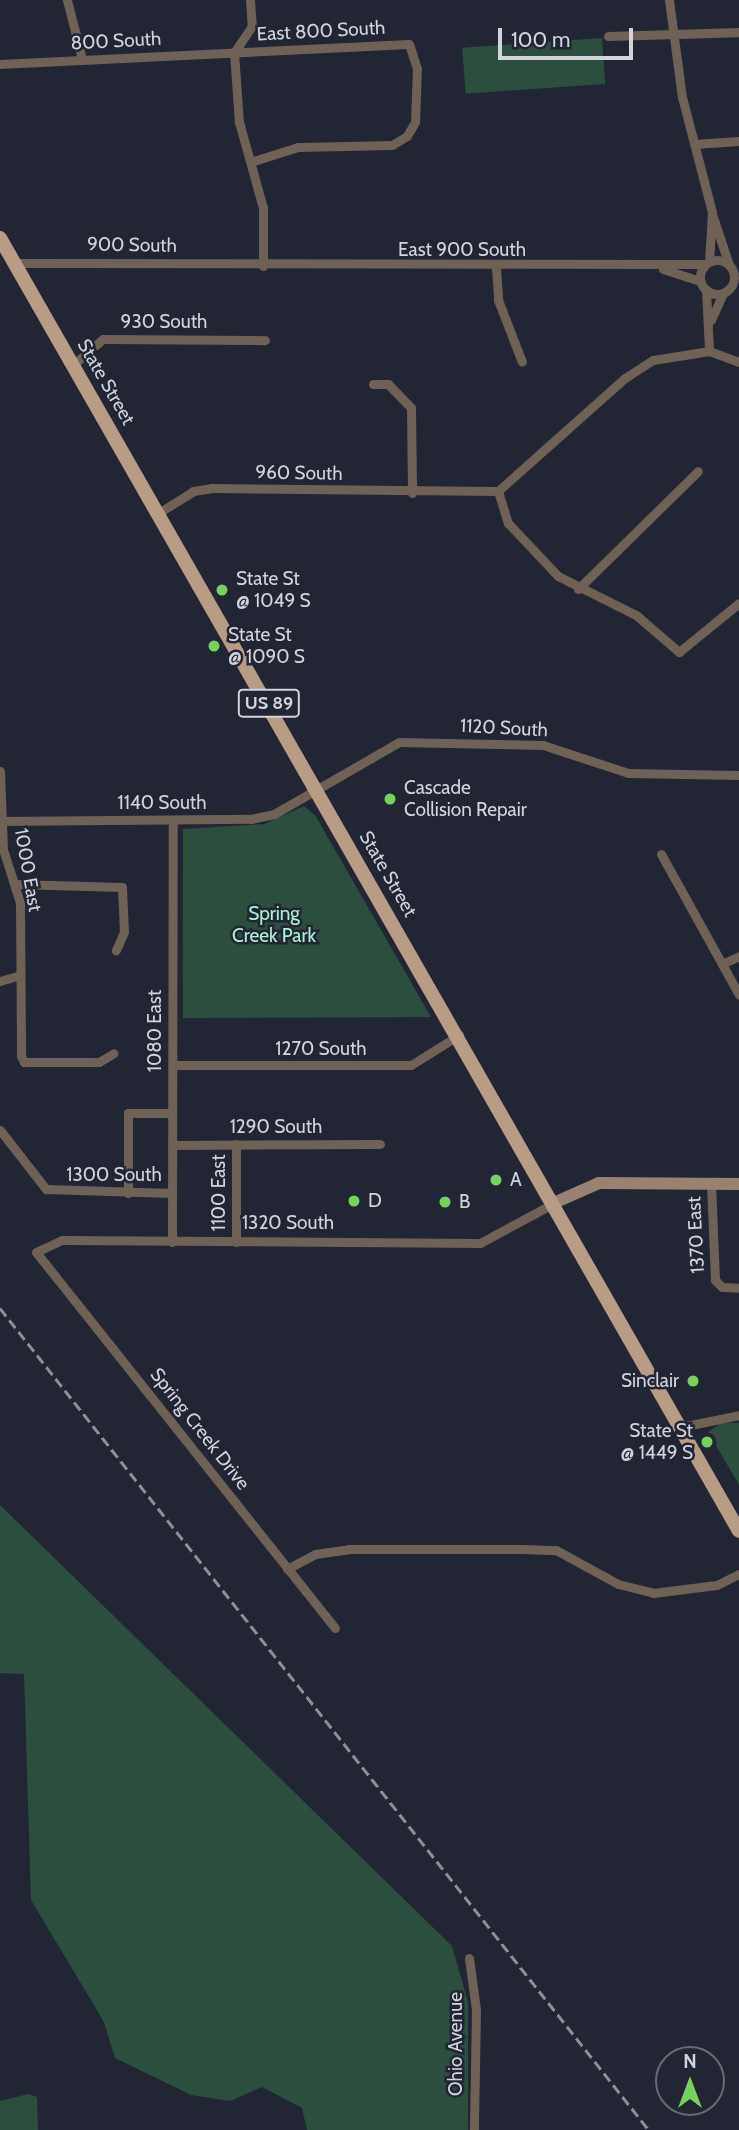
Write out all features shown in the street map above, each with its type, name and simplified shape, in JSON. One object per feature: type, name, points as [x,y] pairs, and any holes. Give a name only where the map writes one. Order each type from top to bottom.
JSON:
[{"type":"main road","name":"State Street","points":[[0,238],[7,263],[74,364],[160,512],[556,1202],[739,1531]]},
{"type":"street","points":[[66,0],[82,60]]},
{"type":"street","points":[[250,0],[253,14],[248,35],[234,53],[250,162],[263,208],[263,267]]},
{"type":"street","points":[[669,0],[694,144],[712,212],[734,269],[731,289],[711,320]]},
{"type":"street","points":[[608,36],[739,32]]},
{"type":"street","name":"East 800 South","points":[[234,53],[410,44],[417,68],[415,122],[407,136],[392,145],[298,147],[250,162]]},
{"type":"street","name":"800 South","points":[[0,64],[234,53]]},
{"type":"street","points":[[694,144],[739,141]]},
{"type":"street","points":[[709,351],[711,320],[703,285],[712,212]]},
{"type":"street","name":"900 South","points":[[7,263],[263,267]]},
{"type":"street","name":"East 900 South","points":[[263,267],[662,269],[707,263],[734,269]]},
{"type":"street","points":[[496,268],[498,299],[522,362]]},
{"type":"street","name":"East 900 South","points":[[662,269],[703,285],[731,289]]},
{"type":"street","name":"930 South","points":[[74,364],[103,339],[265,340]]},
{"type":"street","points":[[739,362],[709,351],[653,360],[625,378],[498,491],[508,523],[578,589],[636,615],[679,652],[739,603]]},
{"type":"street","points":[[373,384],[388,384],[411,408],[412,493]]},
{"type":"street","points":[[578,589],[698,471]]},
{"type":"street","name":"960 South","points":[[160,512],[193,491],[211,488],[412,493],[498,491]]},
{"type":"street","name":"1120 South","points":[[317,788],[381,748],[415,741],[543,745],[628,773],[739,775]]},
{"type":"street","name":"1000 East","points":[[0,771],[5,860],[15,884],[22,1058],[99,1062],[114,1053]]},
{"type":"street","name":"1140 South","points":[[1,821],[259,817],[317,788]]},
{"type":"street","name":"1080 East","points":[[172,1242],[173,820]]},
{"type":"street","points":[[661,854],[739,995]]},
{"type":"street","points":[[15,884],[122,887],[124,932],[116,950]]},
{"type":"street","points":[[722,964],[739,956]]},
{"type":"street","points":[[0,981],[18,976]]},
{"type":"street","name":"1270 South","points":[[173,1065],[398,1066],[425,1062],[459,1035]]},
{"type":"street","points":[[128,1193],[128,1113],[173,1113]]},
{"type":"street","name":"1300 South","points":[[0,1130],[46,1189],[172,1193]]},
{"type":"street","name":"1290 South","points":[[172,1144],[380,1144]]},
{"type":"street","name":"1100 East","points":[[236,1144],[236,1242]]},
{"type":"street","name":"1320 South","points":[[36,1252],[62,1240],[480,1243],[556,1202],[599,1183],[739,1184]]},
{"type":"street","name":"1370 East","points":[[711,1184],[716,1283],[739,1288]]},
{"type":"street","name":"Spring Creek Drive","points":[[36,1252],[335,1628]]},
{"type":"street","points":[[681,1427],[739,1415]]},
{"type":"street","points":[[288,1569],[315,1554],[349,1549],[522,1549],[556,1550],[618,1584],[653,1593],[693,1590],[739,1574]]},
{"type":"street","name":"Ohio Avenue","points":[[469,1958],[476,2010],[474,2130]]},
{"type":"green space","points":[[602,38],[605,84],[466,94],[462,48]]},
{"type":"green space","name":"Spring Creek Park","points":[[304,806],[315,815],[431,1017],[183,1018],[183,829],[264,824]]},
{"type":"green space","points":[[721,1423],[739,1423],[739,1485],[708,1432]]},
{"type":"green space","points":[[0,1505],[452,1946],[468,2002],[468,2130],[307,2130],[302,2108],[262,2087],[230,2101],[191,2095],[115,2058],[104,2022],[31,1900],[24,1674],[0,1673]]},
{"type":"green space","points":[[28,2094],[37,2097],[38,2130],[0,2130],[0,2101]]},
{"type":"railway","points":[[0,1308],[649,2130]]},
{"type":"place","name":"State St @ 1049 S","points":[[222,590]]},
{"type":"place","name":"State St @ 1090 S","points":[[214,646]]},
{"type":"place","name":"Cascade Collision Repair","points":[[390,799]]},
{"type":"place","name":"A","points":[[496,1180]]},
{"type":"place","name":"D","points":[[354,1201]]},
{"type":"place","name":"B","points":[[445,1202]]},
{"type":"place","name":"Sinclair","points":[[693,1381]]},
{"type":"place","name":"State St @ 1449 S","points":[[707,1442]]}]
